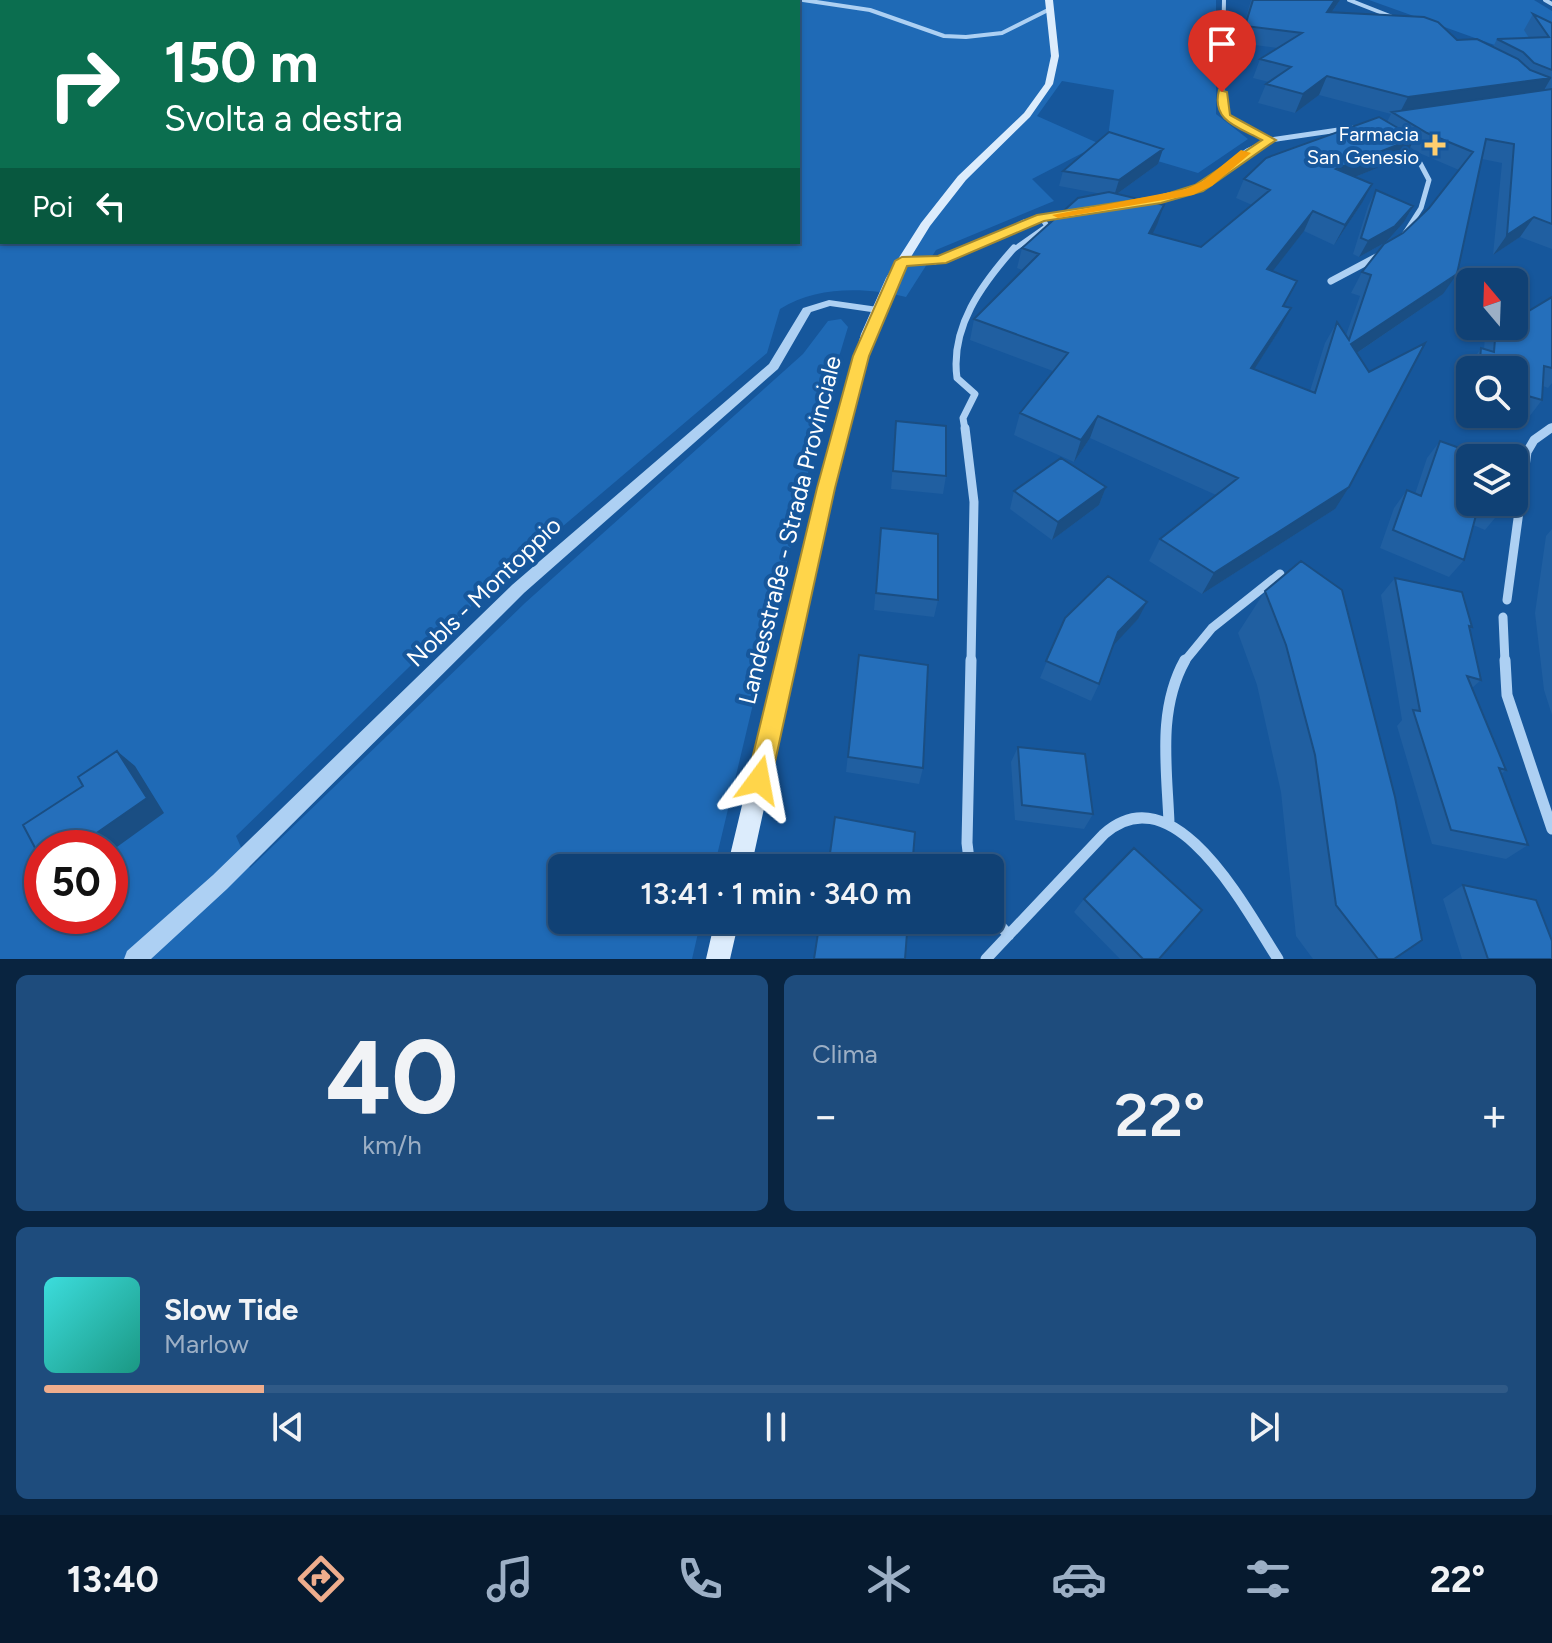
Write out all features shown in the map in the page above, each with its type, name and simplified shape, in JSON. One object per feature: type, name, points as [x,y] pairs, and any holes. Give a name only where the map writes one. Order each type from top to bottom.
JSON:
[{"type":"main road","name":"Landesstraße - Strada Provinciale","points":[[742,854],[826,488],[861,356],[878,310],[902,261],[962,178],[1038,102],[1054,72],[1050,4]]},
{"type":"main road","points":[[718,959],[724,934]]},
{"type":"street","points":[[803,0],[870,10],[944,36],[966,37],[1002,33],[1050,4]]},
{"type":"street","points":[[1224,0],[1222,110],[1236,124],[1270,140]]},
{"type":"street","points":[[1349,0],[1384,12],[1408,25]]},
{"type":"street","points":[[1545,0],[1552,4]]},
{"type":"street","points":[[1130,204],[1199,188],[1247,151],[1270,140],[1366,126]]},
{"type":"street","points":[[1393,144],[1420,163],[1429,180],[1421,208],[1399,241]]},
{"type":"street","points":[[902,261],[917,264],[941,260],[1041,217],[1083,211]]},
{"type":"street","points":[[968,854],[974,502],[970,452],[963,418],[975,394],[957,378],[956,358],[963,326],[983,290],[1018,244],[1047,226],[1041,217]]},
{"type":"street","points":[[1331,281],[1390,249]]},
{"type":"street","name":"Nobls - Montoppio","points":[[135,959],[220,882],[518,589],[774,366],[807,310],[829,303],[878,310]]},
{"type":"street","points":[[1507,600],[1527,452],[1534,440],[1552,427]]},
{"type":"street","points":[[1169,823],[1167,720],[1173,683],[1203,638],[1280,574]]},
{"type":"street","points":[[1503,617],[1507,695],[1552,829]]},
{"type":"street","points":[[986,959],[1121,820],[1138,815],[1169,823],[1202,852],[1278,959]]},
{"type":"street","points":[[1004,930],[1009,935]]},
{"type":"shaded area","points":[[800,0],[1216,0],[1216,114],[1248,139],[1198,173],[1107,146],[1114,90],[1062,81],[1037,116],[1100,144],[1032,179],[1054,201],[936,250],[906,297],[858,290],[825,292],[794,301],[780,309],[767,353],[490,588],[236,836],[250,868],[525,603],[803,354],[828,321],[841,319],[848,327],[835,370],[841,372],[812,456],[717,854],[548,854],[548,934],[698,934],[692,959],[0,959],[0,244],[800,244]]},
{"type":"shaded area","points":[[1369,0],[1534,0],[1552,11],[1552,61],[1539,61]]},
{"type":"building","points":[[1253,0],[1335,0],[1327,12],[1424,17],[1438,22],[1457,40],[1477,39],[1518,59],[1530,70],[1551,78],[1408,97],[1327,76],[1303,94],[1266,84],[1291,67],[1260,59],[1302,33],[1245,26]]},
{"type":"building","points":[[1533,14],[1552,23],[1552,70],[1534,63],[1523,52],[1497,39],[1549,37]]},
{"type":"building","points":[[1552,89],[1552,224],[1534,217],[1507,235],[1514,144],[1486,139],[1456,275],[1351,344],[1369,372],[1425,343],[1349,487],[1214,573],[1160,539],[1238,478],[1098,416],[1081,440],[1020,413],[1068,353],[974,319],[1039,254],[1022,248],[1078,198],[1109,192],[1164,205],[1149,233],[1201,247],[1270,190],[1244,179],[1266,158],[1379,117],[1415,138],[1336,169],[1372,184],[1345,225],[1313,211],[1267,269],[1297,281],[1283,306],[1291,308],[1251,368],[1315,393],[1337,322],[1349,340],[1371,275],[1362,272],[1384,244],[1403,233],[1429,208],[1473,152],[1427,133],[1392,112]]},
{"type":"building","points":[[1109,132],[1163,149],[1119,180],[1063,171]]},
{"type":"building","points":[[1376,190],[1413,206],[1395,226],[1368,241],[1361,238]]},
{"type":"building","points":[[1552,297],[1552,368],[1544,366],[1542,400],[1528,396],[1528,356],[1480,356],[1481,348],[1494,352],[1495,340],[1528,340],[1528,312]]},
{"type":"building","points":[[896,421],[946,426],[946,476],[893,471]]},
{"type":"building","points":[[1440,441],[1456,447],[1456,516],[1476,516],[1464,560],[1393,530],[1407,490],[1421,496]]},
{"type":"building","points":[[1061,458],[1106,487],[1058,522],[1014,491]]},
{"type":"building","points":[[881,528],[938,534],[938,600],[876,593]]},
{"type":"building","points":[[1301,561],[1342,590],[1395,797],[1422,940],[1394,959],[1378,959],[1336,905],[1315,755],[1286,645],[1265,591]]},
{"type":"building","points":[[1108,576],[1147,602],[1118,632],[1099,684],[1046,661],[1065,618]]},
{"type":"building","points":[[1395,578],[1462,592],[1481,680],[1467,676],[1506,770],[1499,768],[1528,845],[1451,830],[1413,710],[1420,711]]},
{"type":"building","points":[[859,655],[928,665],[923,768],[848,757]]},
{"type":"building","points":[[1018,747],[1085,754],[1093,814],[1022,805]]},
{"type":"building","points":[[117,751],[147,798],[101,830],[26,830],[23,825],[83,786],[78,777]]},
{"type":"building","points":[[835,817],[915,832],[913,854],[830,854]]},
{"type":"building","points":[[1134,848],[1202,910],[1159,959],[1143,959],[1084,899]]},
{"type":"building","points":[[1463,885],[1536,900],[1552,941],[1552,959],[1488,959]]},
{"type":"building","points":[[818,934],[907,934],[905,959],[814,959]]},
{"type":"slow traffic","points":[[1058,215],[1189,192],[1208,183],[1245,153]]},
{"type":"place","name":"Farmacia San Genesio","points":[[1435,145]]},
{"type":"route","points":[[759,780],[826,488],[861,356],[885,294],[902,261],[917,264],[941,260],[1041,217],[1161,199],[1199,188],[1247,151],[1270,140],[1226,117],[1222,110],[1222,92]]}]
